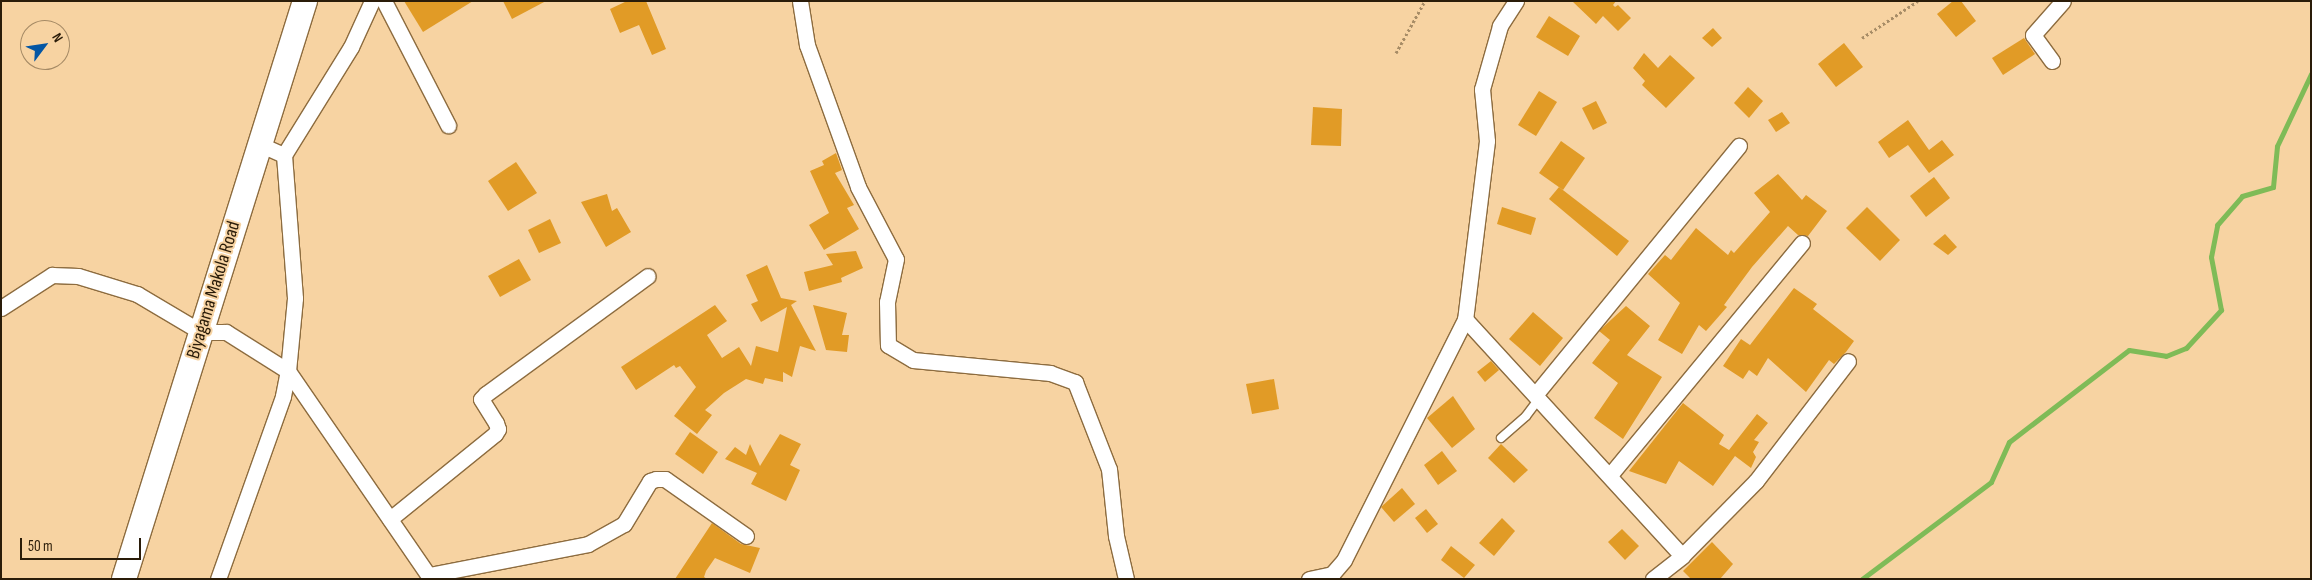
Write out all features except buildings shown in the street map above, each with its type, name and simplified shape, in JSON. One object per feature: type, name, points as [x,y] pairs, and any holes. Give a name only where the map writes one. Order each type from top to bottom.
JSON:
[{"type":"main road","name":"Biyagama Makola Road","points":[[124,579],[259,144],[306,1]]},
{"type":"street","points":[[218,579],[283,396],[288,371],[295,298],[284,155],[350,47],[372,1]]},
{"type":"street","points":[[384,1],[448,125]]},
{"type":"street","points":[[800,1],[808,45],[858,187],[896,259],[887,302],[888,345],[913,360],[1050,373],[1075,382],[1109,469],[1116,536],[1126,579]]},
{"type":"street","points":[[1309,579],[1332,574],[1344,560],[1465,319],[1487,141],[1482,89],[1500,26],[1516,1]]},
{"type":"street","points":[[2052,61],[2033,35],[2064,1]]},
{"type":"street","points":[[259,144],[284,155]]},
{"type":"street","points":[[1537,397],[1739,146]]},
{"type":"street","points":[[1610,475],[1802,243]]},
{"type":"street","points":[[1,308],[52,275],[78,276],[137,294],[201,332],[226,332],[288,371],[430,577],[588,544],[624,524],[650,481],[656,479],[665,478],[746,536]]},
{"type":"street","points":[[390,519],[495,434],[498,429],[496,423],[481,399],[486,394],[648,276]]},
{"type":"street","points":[[1465,319],[1610,475],[1682,556]]},
{"type":"street","points":[[1653,579],[1682,556],[1756,481],[1848,361]]},
{"type":"lane","points":[[1501,438],[1526,416],[1537,397]]},
{"type":"path","points":[[1396,53],[1425,1]]},
{"type":"path","points":[[1862,38],[1918,1]]},
{"type":"waterway","points":[[1862,579],[1991,482],[2009,442],[2129,350],[2166,356],[2186,348],[2221,310],[2211,257],[2217,225],[2242,196],[2273,187],[2277,146],[2311,74]]}]
